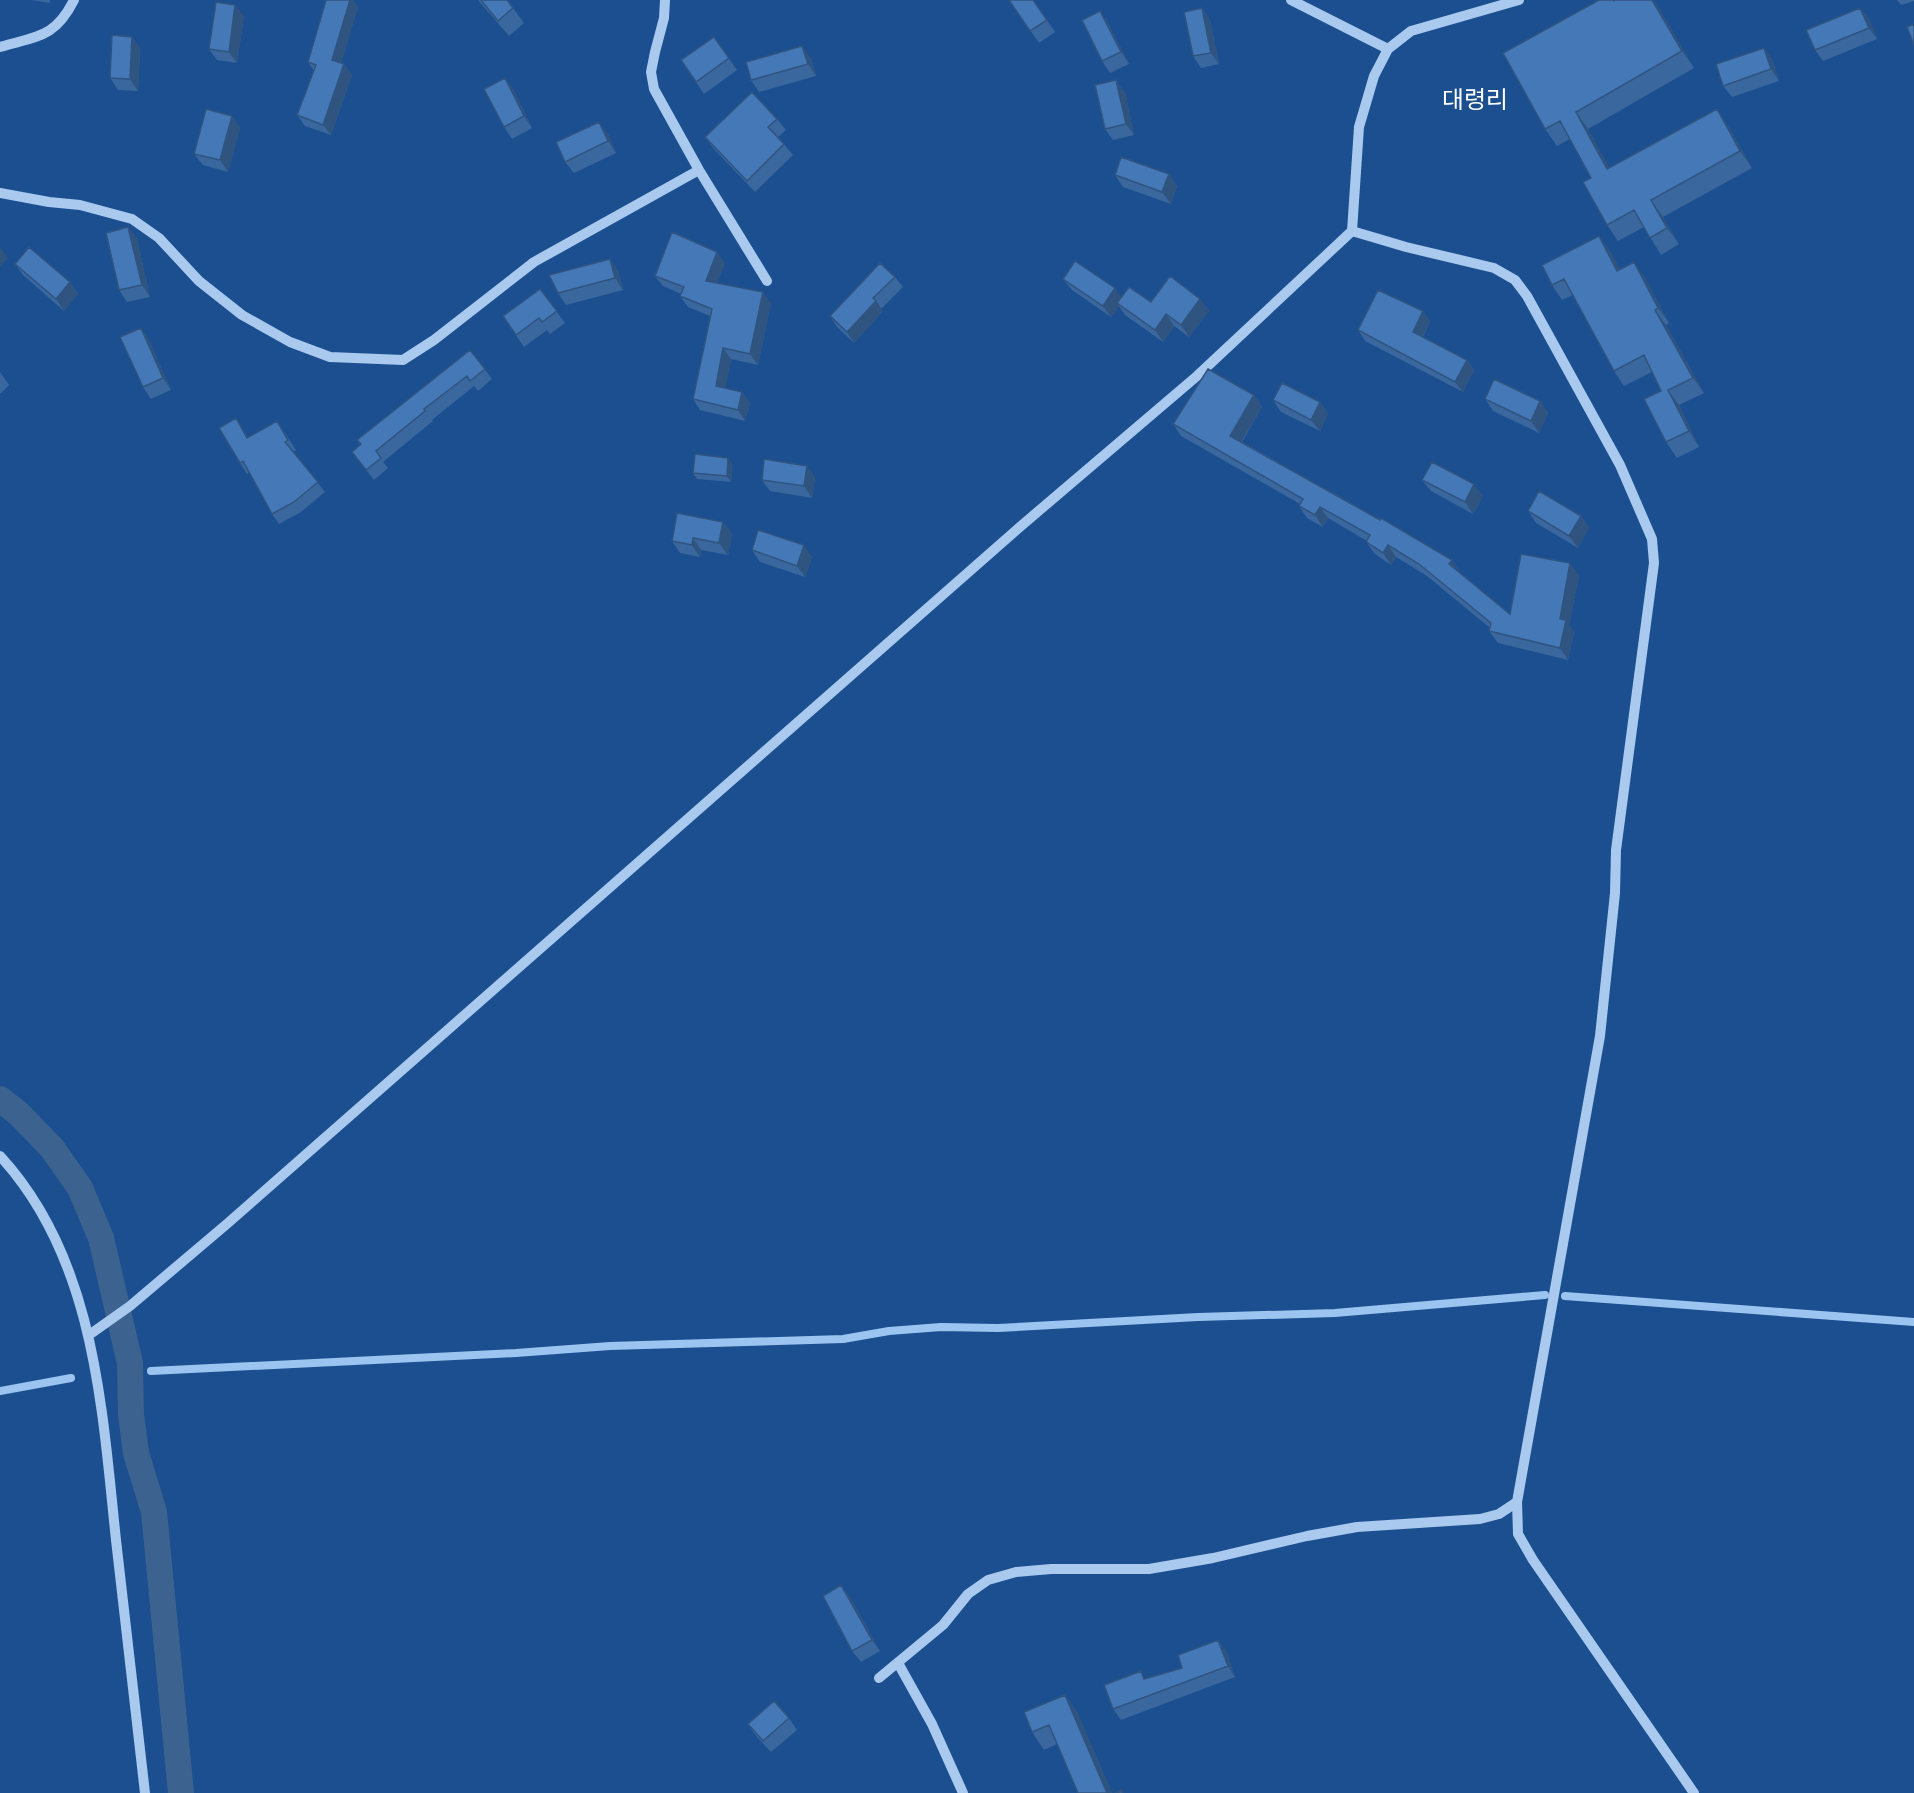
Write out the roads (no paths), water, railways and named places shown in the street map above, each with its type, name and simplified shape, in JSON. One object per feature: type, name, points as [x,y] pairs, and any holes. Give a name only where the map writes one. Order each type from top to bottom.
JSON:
[{"type":"street","points":[[0,47],[45,35],[66,16],[75,0]]},
{"type":"street","points":[[665,0],[664,18],[651,72],[654,89],[699,170],[766,281]]},
{"type":"street","points":[[1291,0],[1388,49]]},
{"type":"street","points":[[89,1335],[130,1306],[485,999],[1022,525],[1197,376],[1352,231],[1359,127],[1374,76],[1388,49],[1411,31],[1519,0]]},
{"type":"street","points":[[0,193],[80,205],[132,219],[159,238],[199,281],[243,315],[290,342],[330,357],[403,360],[434,340],[534,262],[699,170]]},
{"type":"street","points":[[1352,231],[1406,248],[1494,268],[1515,280],[1527,296],[1620,465],[1652,539],[1654,563],[1616,850],[1615,893],[1600,1036],[1517,1502],[1518,1534],[1533,1560],[1694,1793]]},
{"type":"street","points":[[0,1156],[16,1173],[36,1203],[51,1233],[77,1292],[89,1335],[105,1444],[145,1793]]},
{"type":"street","points":[[879,1677],[943,1625],[968,1594],[988,1580],[1016,1572],[1160,1567],[1356,1527],[1480,1519],[1500,1514],[1517,1502]]},
{"type":"street","points":[[898,1663],[932,1724],[963,1793]]},
{"type":"waterway","points":[[0,1099],[19,1114],[52,1148],[80,1188],[101,1238],[130,1363],[131,1414],[136,1453],[154,1512],[181,1793]]},
{"type":"waterway","points":[[151,1371],[516,1353],[610,1346],[843,1339],[889,1331],[941,1327],[998,1328],[1198,1317],[1335,1313],[1545,1295]]},
{"type":"waterway","points":[[1565,1296],[1914,1322]]},
{"type":"waterway","points":[[0,1391],[71,1378]]},
{"type":"district","name":"대령리","points":[[1475,99]]}]
